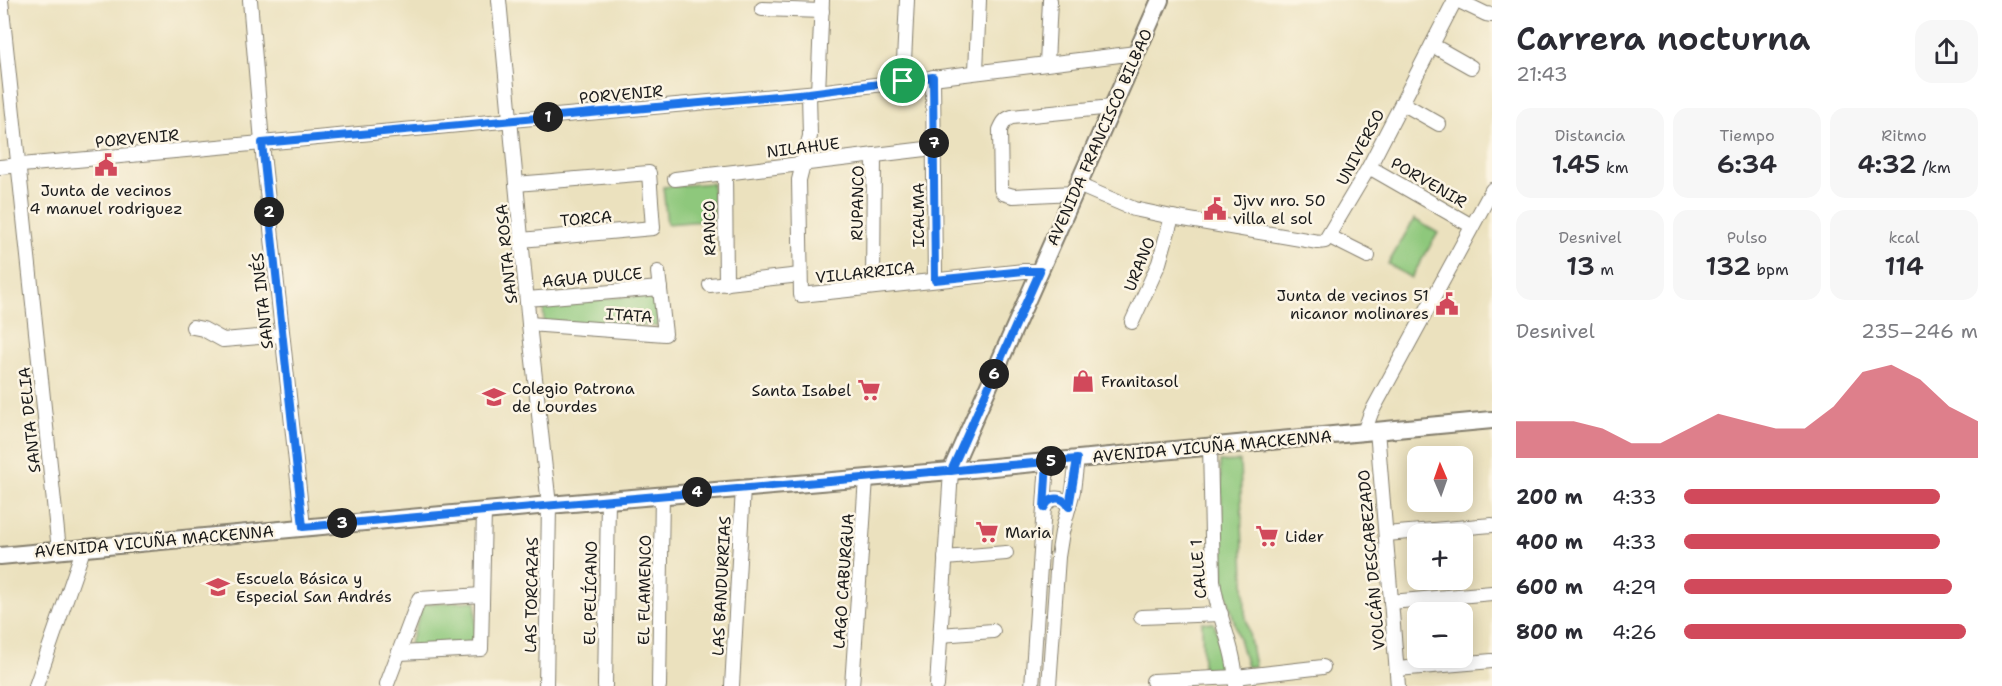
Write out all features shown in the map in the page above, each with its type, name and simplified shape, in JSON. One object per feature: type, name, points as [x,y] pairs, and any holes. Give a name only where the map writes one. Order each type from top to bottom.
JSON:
[{"type":"main road","name":"AVENIDA FRANCISCO BILBAO","points":[[951,471],[1160,0]]},
{"type":"main road","name":"AVENIDA VICUÑA MACKENNA","points":[[0,556],[484,510],[951,471],[1492,420]]},
{"type":"street","name":"SANTA DELIA","points":[[1,0],[59,550]]},
{"type":"street","name":"SANTA INÉS","points":[[250,0],[262,143],[303,527]]},
{"type":"street","name":"SANTA ROSA","points":[[499,0],[529,324],[549,505]]},
{"type":"street","points":[[903,81],[907,0]]},
{"type":"street","points":[[976,71],[979,0]]},
{"type":"street","points":[[1047,63],[1050,0]]},
{"type":"street","points":[[1456,0],[1492,15]]},
{"type":"street","name":"UNIVERSO","points":[[1330,237],[1370,167],[1456,0]]},
{"type":"street","points":[[710,285],[800,275],[799,188],[810,127],[822,5],[762,9]]},
{"type":"street","points":[[1432,45],[1471,67]]},
{"type":"street","name":"PORVENIR","points":[[0,167],[814,92],[1136,53]]},
{"type":"street","name":"ICALMA","points":[[933,77],[935,280]]},
{"type":"street","points":[[1402,103],[1438,124]]},
{"type":"street","points":[[1112,107],[1007,119],[1000,130],[1001,189],[1004,193],[1013,196],[1076,189],[1125,206],[1172,217],[1318,242],[1325,242],[1330,237],[1368,256]]},
{"type":"street","name":"NILAHUE","points":[[675,179],[934,148]]},
{"type":"street","name":"RUPANCO","points":[[873,287],[874,155]]},
{"type":"street","name":"PORVENIR","points":[[1370,167],[1472,226]]},
{"type":"street","name":"TORCA","points":[[516,184],[649,173],[653,228],[521,240]]},
{"type":"street","name":"RANCO","points":[[725,173],[726,284]]},
{"type":"street","points":[[1370,431],[1371,413],[1492,190]]},
{"type":"street","name":"URANO","points":[[1132,322],[1163,252],[1172,217]]},
{"type":"street","name":"VILLARRICA","points":[[800,275],[801,295],[1040,271]]},
{"type":"street","name":"ITATA","points":[[529,324],[665,334],[658,273]]},
{"type":"street","name":"AGUA DULCE","points":[[527,299],[660,288]]},
{"type":"street","points":[[193,327],[203,329],[223,340],[282,335]]},
{"type":"street","name":"VOLCÁN DESCABEZADO","points":[[1370,431],[1386,534],[1398,686]]},
{"type":"street","name":"CALLE 1","points":[[1210,446],[1214,589],[1234,656],[1236,681]]},
{"type":"street","points":[[1049,686],[1058,557],[1077,459]]},
{"type":"street","points":[[1032,686],[1047,462]]},
{"type":"street","name":"AVENIDA FRANCISCO BILBAO","points":[[937,686],[951,471]]},
{"type":"street","name":"LAGO CABURGUA","points":[[852,686],[866,478]]},
{"type":"street","name":"LAS BANDURRIAS","points":[[732,686],[743,488]]},
{"type":"street","name":"EL FLAMENCO","points":[[659,686],[662,495]]},
{"type":"street","points":[[1044,508],[1048,502],[1058,498],[1064,500],[1069,507]]},
{"type":"street","name":"EL PELÍCANO","points":[[605,686],[608,500]]},
{"type":"street","name":"LAS TORCAZAS","points":[[546,686],[549,505]]},
{"type":"street","points":[[399,653],[481,649],[484,510]]},
{"type":"street","points":[[1386,534],[1492,525]]},
{"type":"street","points":[[36,686],[84,547]]},
{"type":"street","points":[[945,558],[1006,553]]},
{"type":"street","points":[[1391,602],[1492,593]]},
{"type":"street","points":[[387,684],[419,598],[482,594]]},
{"type":"street","points":[[1141,617],[1221,614]]},
{"type":"street","points":[[940,635],[993,631]]},
{"type":"street","points":[[1396,669],[1492,661]]},
{"type":"street","points":[[1153,681],[1236,681],[1323,667]]},
{"type":"green space","points":[[712,183],[715,220],[667,224],[663,187]]},
{"type":"green space","points":[[1414,219],[1438,233],[1411,278],[1388,264]]},
{"type":"green space","points":[[655,295],[658,326],[544,323],[543,302]]},
{"type":"green space","points":[[1240,461],[1245,612],[1255,666],[1247,667],[1224,585],[1220,462]]},
{"type":"green space","points":[[476,601],[475,645],[408,649],[423,604]]},
{"type":"green space","points":[[1202,622],[1214,623],[1228,670],[1203,671]]},
{"type":"place","name":"Junta de vecinos 4 manuel rodriguez","points":[[106,165]]},
{"type":"place","name":"Jjvv nro. 50 villa el sol","points":[[1215,209]]},
{"type":"place","name":"Junta de vecinos 51 nicanor molinares","points":[[1447,304]]},
{"type":"place","name":"Franitasol","points":[[1083,381]]},
{"type":"place","name":"Santa Isabel","points":[[869,390]]},
{"type":"place","name":"Colegio Patrona de Lourdes","points":[[494,397]]},
{"type":"place","name":"Maria","points":[[987,532]]},
{"type":"place","name":"Lider","points":[[1267,536]]},
{"type":"place","name":"Escuela Básica y Especial San Andrés","points":[[218,587]]},
{"type":"route","points":[[903,81],[809,93],[262,143],[303,527],[936,472],[970,469],[1047,462],[1077,459],[1069,507],[1064,500],[1058,498],[1048,502],[1044,508],[1047,462],[951,471],[1040,271],[935,280],[933,77],[903,81]]}]
